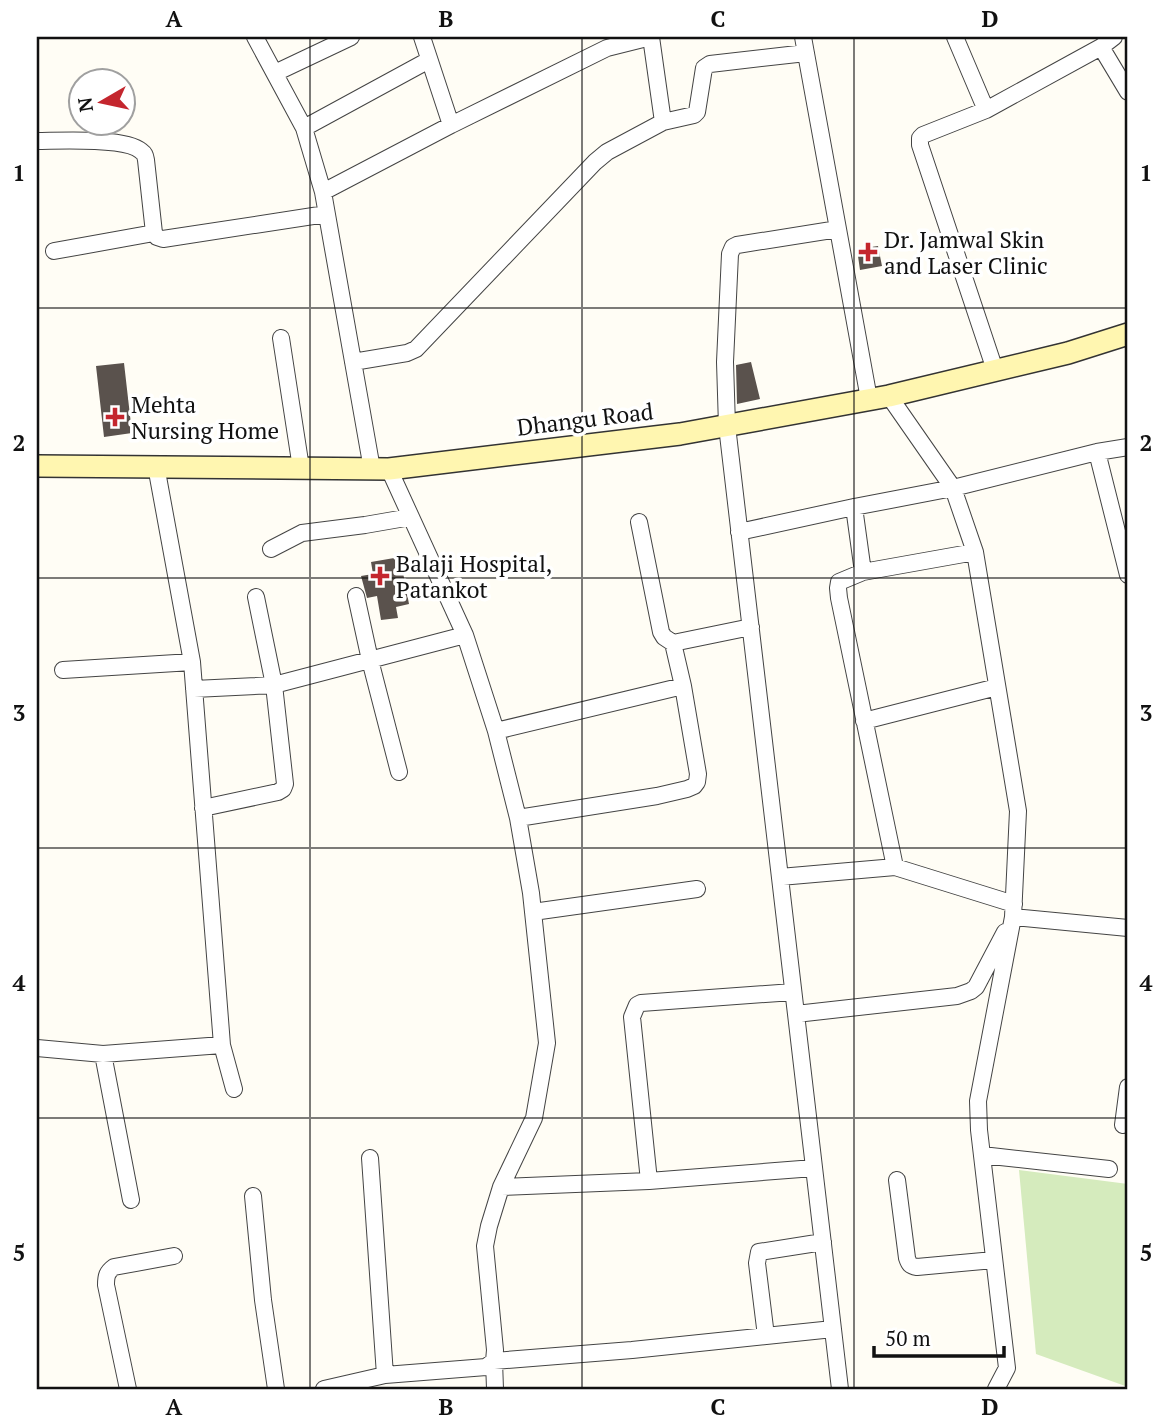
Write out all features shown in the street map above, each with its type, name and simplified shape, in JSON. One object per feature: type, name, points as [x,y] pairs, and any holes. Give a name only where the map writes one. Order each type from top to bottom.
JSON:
[{"type":"street","points":[[255,37],[304,128],[323,192],[353,362],[380,469],[411,517],[465,635],[496,731],[518,818],[531,893],[547,1044],[534,1118],[501,1187],[485,1246],[495,1350],[495,1389]]},
{"type":"street","points":[[275,73],[351,37]]},
{"type":"street","points":[[422,37],[451,125]]},
{"type":"street","points":[[323,192],[607,48],[651,37],[663,122]]},
{"type":"street","points":[[955,37],[986,110]]},
{"type":"street","points":[[995,370],[919,141],[923,135],[986,110],[1108,42],[1128,92]]},
{"type":"street","points":[[353,362],[416,349],[595,162],[607,152],[663,122],[691,117],[697,113],[704,68],[710,64],[804,45],[838,229],[879,398],[953,488],[975,552],[1018,811],[1013,911],[978,1101],[979,1130],[1007,1368],[996,1389]]},
{"type":"street","points":[[304,128],[429,60]]},
{"type":"street","points":[[37,141],[109,141],[141,151],[146,160],[154,233],[163,239],[326,214]]},
{"type":"street","points":[[838,229],[737,245],[731,250],[725,362],[727,426],[840,1389]]},
{"type":"street","points":[[54,251],[154,233]]},
{"type":"street","name":"Dhangu Road","points":[[37,466],[380,469],[680,435],[879,398],[1068,352],[1128,334]]},
{"type":"street","points":[[281,338],[301,468]]},
{"type":"street","points":[[739,532],[953,488],[1097,452],[1128,447]]},
{"type":"street","points":[[1097,452],[1125,552],[1128,575]]},
{"type":"street","points":[[156,466],[192,662],[222,1045],[234,1089]]},
{"type":"street","points":[[854,507],[863,572]]},
{"type":"street","points":[[271,549],[302,533],[411,517]]},
{"type":"street","points":[[518,818],[657,796],[687,789],[697,782],[698,774],[683,687],[673,643],[661,632],[639,522]]},
{"type":"street","points":[[895,867],[864,722],[839,582],[863,572],[975,552]]},
{"type":"street","points":[[356,596],[398,772]]},
{"type":"street","points":[[203,808],[278,792],[285,784],[274,685],[256,597]]},
{"type":"street","points":[[673,643],[751,627]]},
{"type":"street","points":[[194,689],[274,685],[465,635]]},
{"type":"street","points":[[62,670],[192,662]]},
{"type":"street","points":[[496,731],[683,687]]},
{"type":"street","points":[[864,722],[998,687]]},
{"type":"street","points":[[780,877],[895,867],[1013,911],[1128,928]]},
{"type":"street","points":[[533,912],[697,889]]},
{"type":"street","points":[[796,1014],[957,996],[971,991],[976,987],[1013,911]]},
{"type":"street","points":[[649,1181],[632,1017],[637,1005],[793,992]]},
{"type":"street","points":[[37,1048],[103,1054],[222,1045]]},
{"type":"street","points":[[103,1054],[131,1200]]},
{"type":"street","points":[[1124,1125],[1128,1087]]},
{"type":"street","points":[[982,1155],[1108,1169]]},
{"type":"street","points":[[370,1158],[381,1380]]},
{"type":"street","points":[[501,1187],[649,1181],[814,1168]]},
{"type":"street","points":[[897,1180],[906,1258],[911,1266],[994,1260]]},
{"type":"street","points":[[253,1196],[263,1300],[276,1389]]},
{"type":"street","points":[[766,1336],[758,1252],[823,1242]]},
{"type":"street","points":[[128,1389],[106,1277],[114,1267],[174,1256]]},
{"type":"street","points":[[324,1389],[486,1367],[494,1361],[833,1329]]},
{"type":"green space","points":[[1019,1170],[1128,1184],[1128,1387],[1036,1354]]},
{"type":"building","points":[[878,246],[882,266],[860,270],[857,249]]},
{"type":"building","points":[[751,362],[760,399],[737,404],[736,365]]},
{"type":"building","points":[[124,363],[132,433],[104,437],[96,366]]},
{"type":"building","points":[[400,557],[409,604],[396,607],[398,618],[381,620],[377,596],[367,598],[361,576],[373,574],[371,562]]},
{"type":"place","name":"Dr. Jamwal Skin and Laser Clinic","points":[[868,252]]},
{"type":"place","name":"Mehta Nursing Home","points":[[115,417]]},
{"type":"place","name":"Balaji Hospital, Patankot","points":[[380,576]]}]
